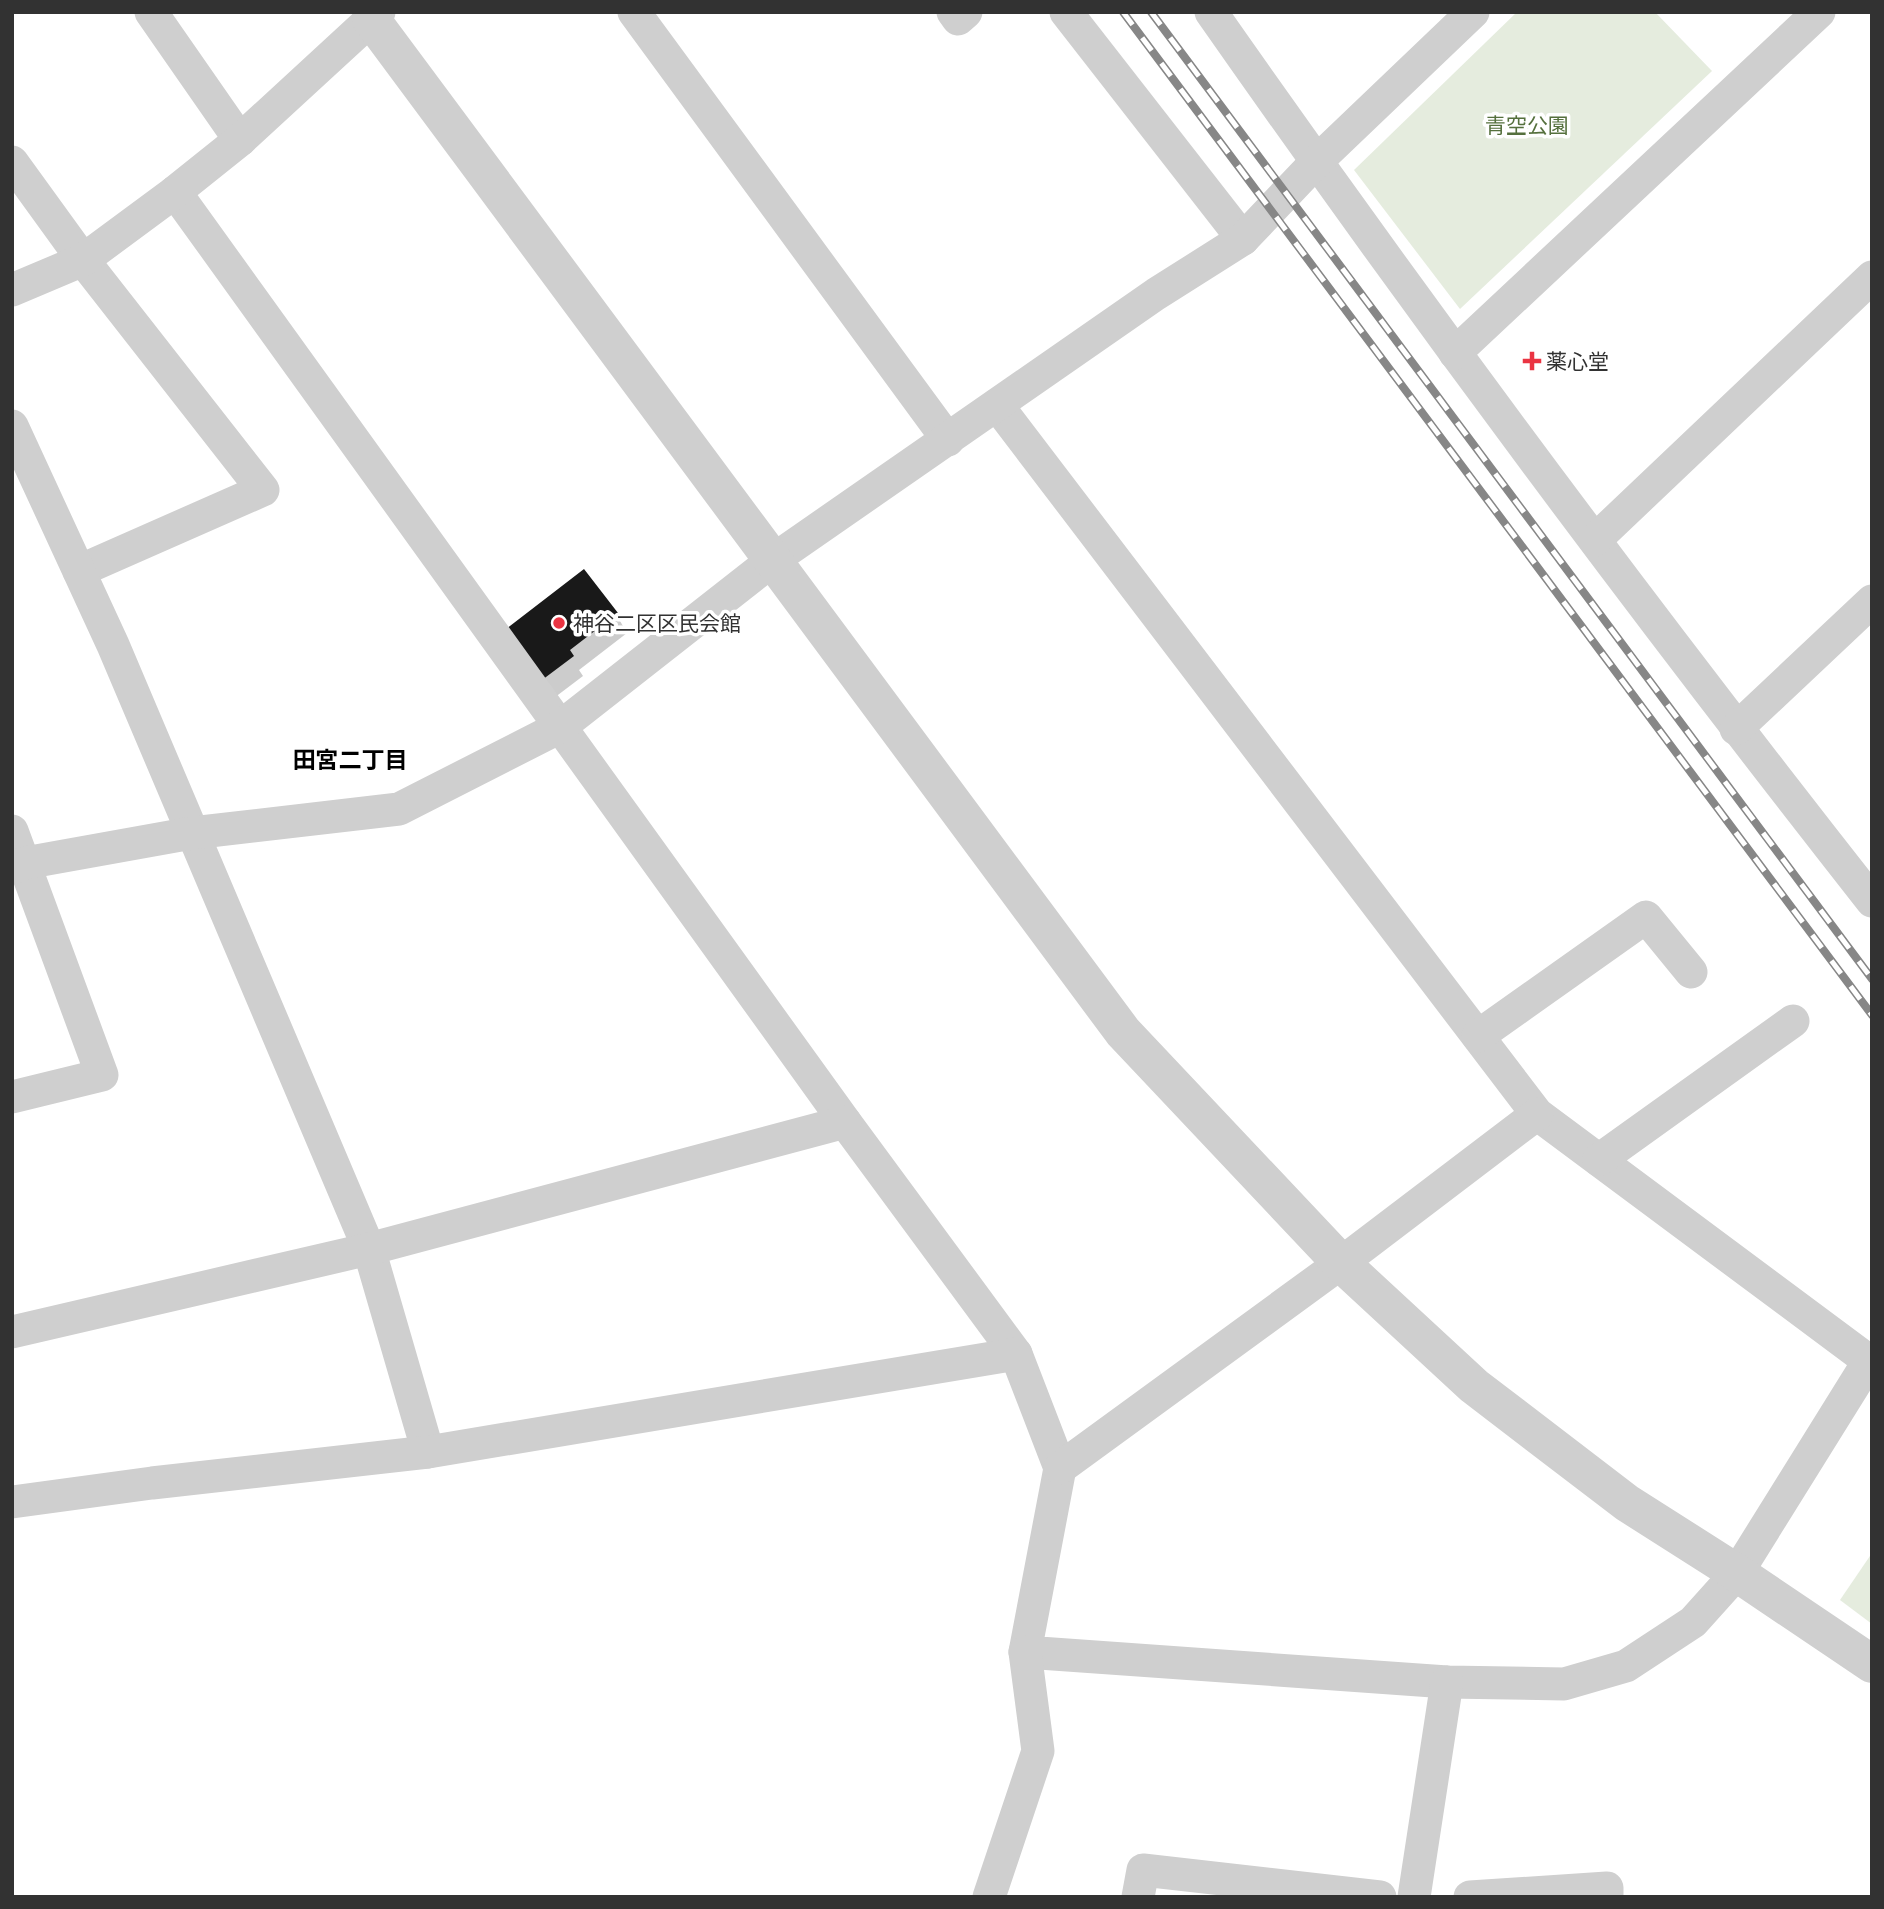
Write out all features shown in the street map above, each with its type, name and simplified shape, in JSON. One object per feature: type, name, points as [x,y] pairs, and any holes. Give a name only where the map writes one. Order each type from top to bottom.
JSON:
[{"type":"street","points":[[152,12],[240,139]]},
{"type":"street","points":[[634,12],[947,440]]},
{"type":"street","points":[[953,12],[958,19],[966,12]]},
{"type":"street","points":[[1066,12],[1243,239]]},
{"type":"street","points":[[1212,12],[1316,162],[1455,353],[1736,729],[1872,901]]},
{"type":"street","points":[[19,865],[192,833],[399,809],[560,727],[773,560],[1156,294],[1243,239],[1316,162],[1473,12]]},
{"type":"street","points":[[1455,353],[1819,12]]},
{"type":"street","points":[[12,290],[83,260],[175,192],[240,139],[375,15],[773,560],[1123,1032],[1341,1263],[1474,1387],[1627,1503],[1872,1664]]},
{"type":"street","points":[[12,162],[83,260],[263,490],[79,571]]},
{"type":"street","points":[[175,192],[845,1122],[1016,1354],[1060,1468],[1025,1652],[1038,1751],[989,1897]]},
{"type":"street","points":[[1595,540],[1872,277]]},
{"type":"street","points":[[997,405],[1537,1114],[1869,1361],[1737,1573],[1693,1622],[1626,1666],[1564,1684],[1447,1682],[1025,1652]]},
{"type":"street","points":[[12,426],[79,571],[369,1250],[428,1452]]},
{"type":"street","points":[[1736,729],[1872,601]]},
{"type":"street","points":[[12,831],[19,865],[102,1075],[12,1097]]},
{"type":"street","points":[[1478,1036],[1646,917],[1691,971]]},
{"type":"street","points":[[1599,1160],[1793,1021]]},
{"type":"street","points":[[1060,1468],[1341,1263],[1537,1114]]},
{"type":"street","points":[[12,1332],[369,1250],[845,1122]]},
{"type":"street","points":[[12,1502],[152,1483],[428,1452],[1016,1354]]},
{"type":"street","points":[[1414,1897],[1447,1682]]},
{"type":"street","points":[[1138,1897],[1143,1870],[1380,1897]]},
{"type":"street","points":[[1470,1897],[1614,1894]]},
{"type":"green space","name":"青空公園","points":[[1517,12],[1655,12],[1712,71],[1460,309],[1354,170]]},
{"type":"green space","points":[[1872,1553],[1872,1624],[1840,1600]]},
{"type":"building","name":"神谷二区区民会館","points":[[584,569],[618,613],[570,650],[574,656],[538,683],[501,633]]},
{"type":"railway","points":[[1123,12],[1872,1015]]},
{"type":"railway","points":[[1151,12],[1872,979]]},
{"type":"place","name":"薬心堂","points":[[1532,361]]},
{"type":"place","name":"神谷二区区民会館","points":[[559,623]]},
{"type":"district","name":"田宮二丁目","points":[[350,759]]}]
